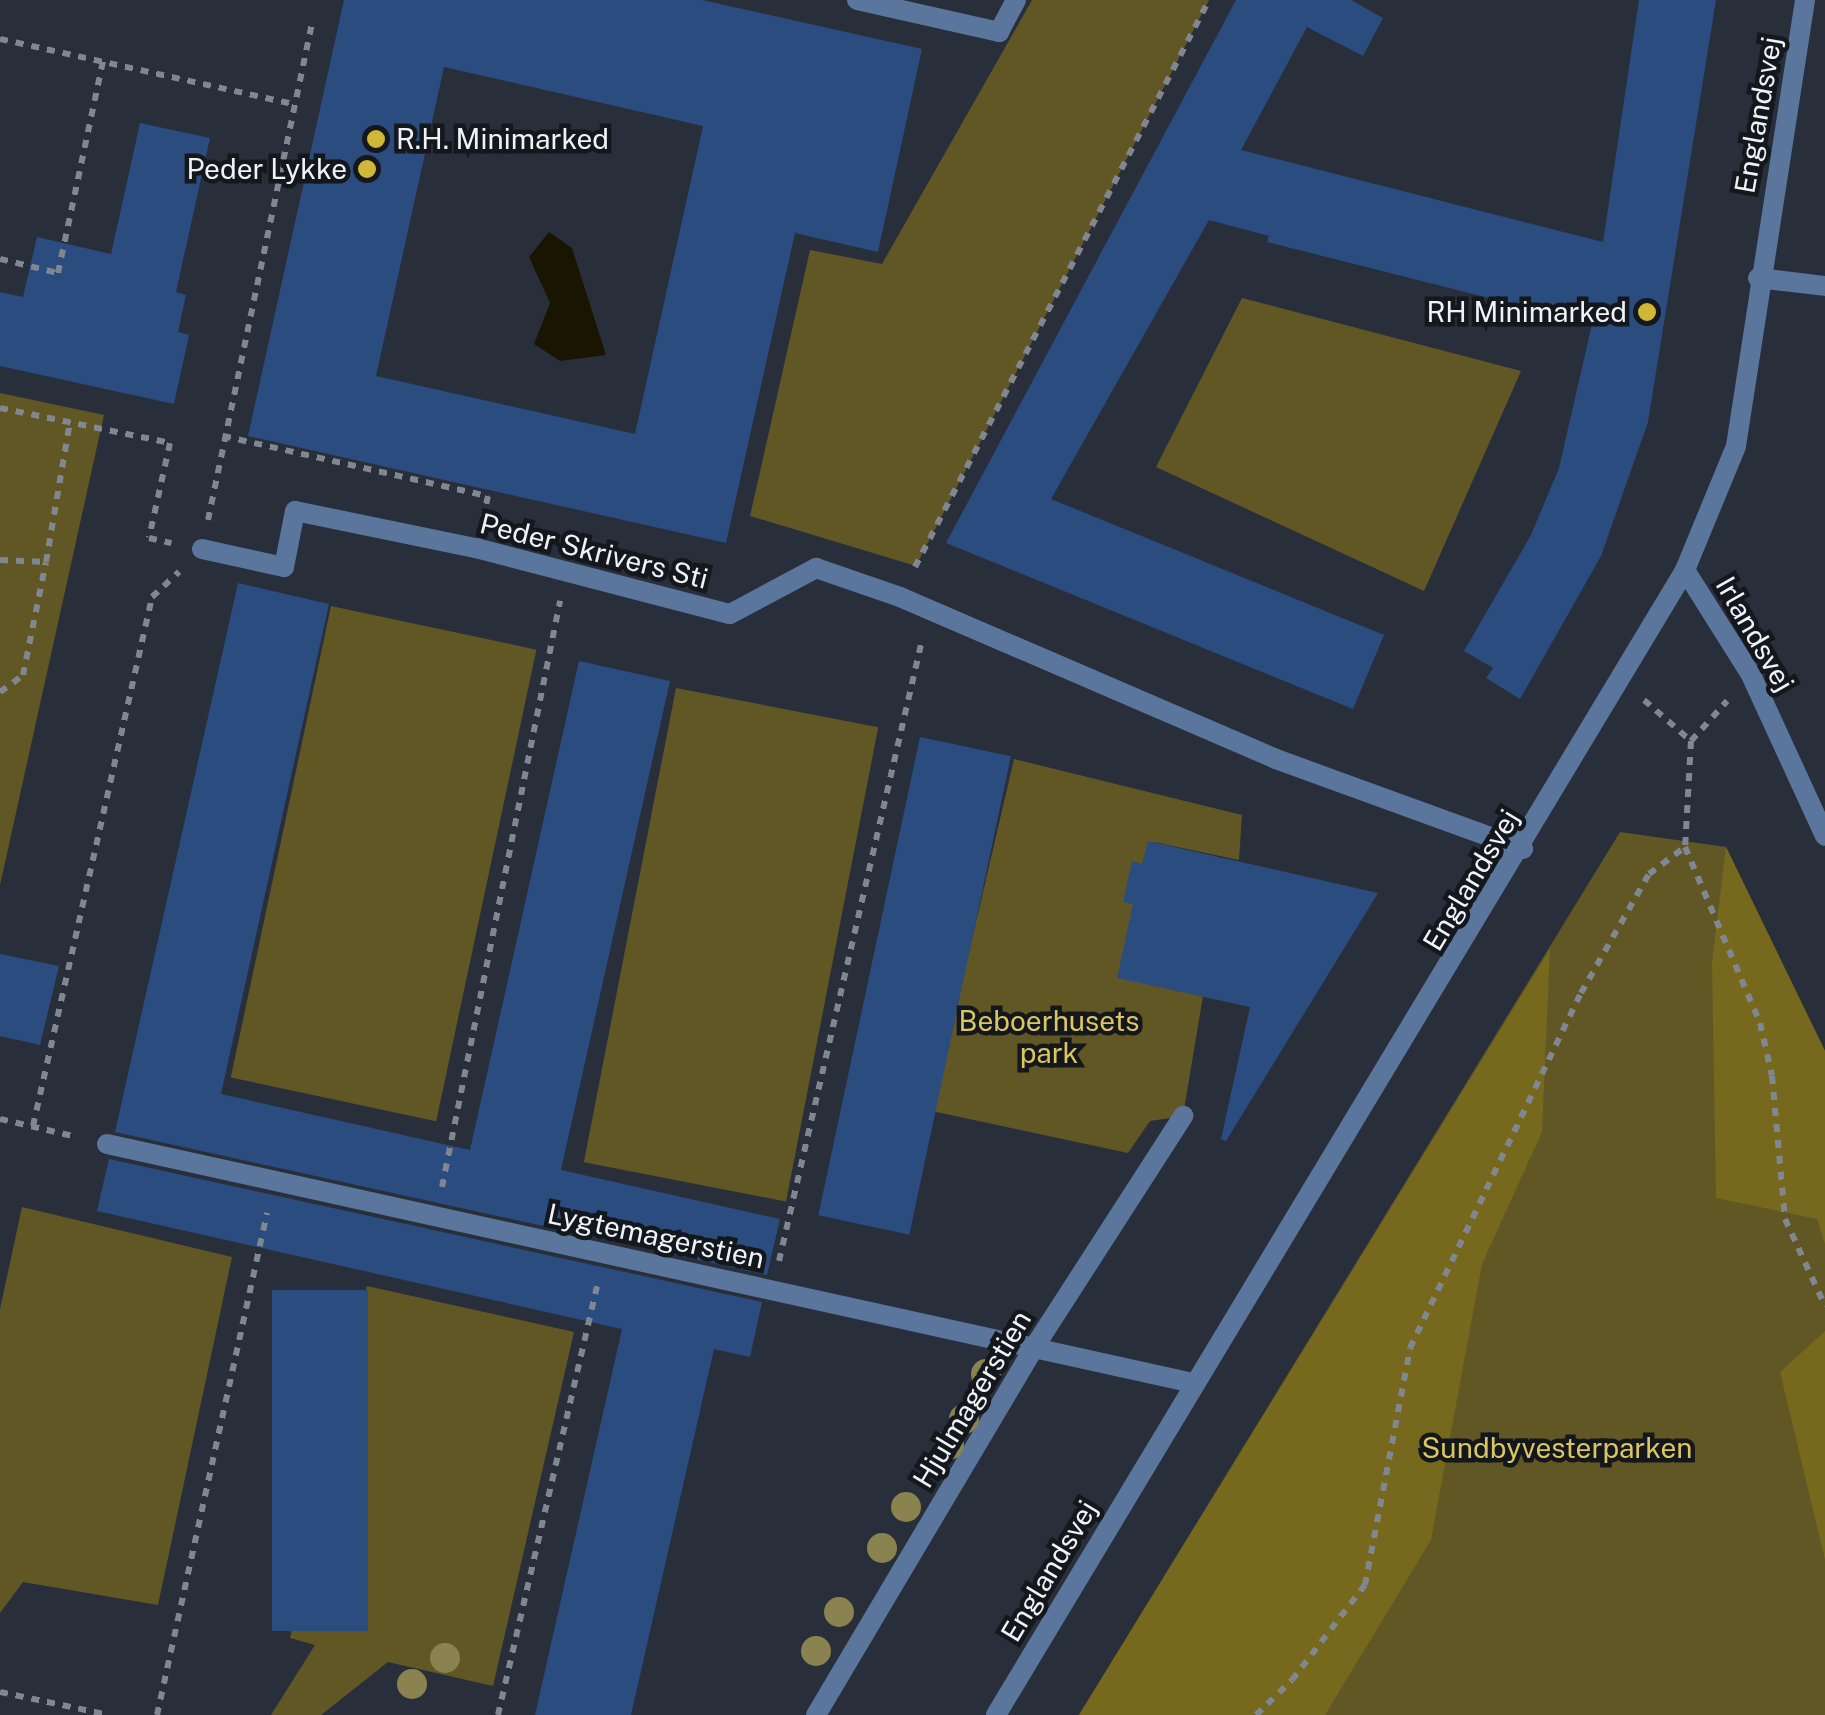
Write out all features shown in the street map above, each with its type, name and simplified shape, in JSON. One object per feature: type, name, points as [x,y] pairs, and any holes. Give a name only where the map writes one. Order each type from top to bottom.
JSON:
[{"type":"street","points":[[857,0],[999,32],[1016,0]]},
{"type":"street","name":"Englandsvej","points":[[996,1715],[1193,1383],[1523,849],[1686,570],[1736,446],[1758,278],[1805,0]]},
{"type":"street","points":[[1758,278],[1825,286]]},
{"type":"street","name":"Peder Skrivers Sti","points":[[202,549],[284,567],[295,511],[476,548],[730,614],[816,568],[900,597],[1276,760],[1523,849]]},
{"type":"street","name":"Irlandsvej","points":[[1686,570],[1751,675],[1825,836]]},
{"type":"street","name":"Hjulmagerstien","points":[[816,1715],[1035,1346],[1183,1116]]},
{"type":"street","name":"Lygtemagerstien","points":[[108,1144],[1193,1383]]},
{"type":"path","points":[[900,597],[1209,0]]},
{"type":"path","points":[[34,1126],[152,597],[202,549],[312,23]]},
{"type":"path","points":[[0,39],[292,104]]},
{"type":"path","points":[[0,259],[58,273],[103,61]]},
{"type":"path","points":[[0,408],[170,443],[149,538],[202,549]]},
{"type":"path","points":[[0,692],[23,675],[70,422]]},
{"type":"path","points":[[223,436],[488,496],[476,548]]},
{"type":"path","points":[[0,560],[46,562]]},
{"type":"path","points":[[435,1216],[566,570]]},
{"type":"path","points":[[775,1290],[788,1204],[929,610]]},
{"type":"path","points":[[1751,675],[1691,741],[1684,846],[1760,1023],[1772,1076],[1786,1219],[1825,1306]]},
{"type":"path","points":[[1622,681],[1691,741]]},
{"type":"path","points":[[1256,1715],[1292,1680],[1366,1585],[1410,1348],[1581,993],[1649,874],[1684,846]]},
{"type":"path","points":[[0,1119],[108,1144]]},
{"type":"path","points":[[157,1715],[275,1180]]},
{"type":"path","points":[[498,1715],[605,1252]]},
{"type":"path","points":[[0,1692],[109,1715]]},
{"type":"green space","points":[[1032,0],[1209,0],[916,566],[750,516],[810,250],[882,264]]},
{"type":"green space","points":[[1242,298],[1521,371],[1424,591],[1156,467]]},
{"type":"green space","points":[[0,393],[104,415],[0,885]]},
{"type":"green space","points":[[331,606],[536,650],[436,1121],[231,1077]]},
{"type":"green space","points":[[676,688],[878,727],[786,1201],[584,1162]]},
{"type":"green space","name":"Beboerhusets park","points":[[1014,759],[1242,815],[1239,860],[1154,842],[1123,976],[1203,996],[1183,1116],[1150,1121],[1128,1153],[932,1111]]},
{"type":"green space","name":"Sundbyvesterparken","points":[[1620,832],[1726,847],[1825,1051],[1825,1715],[1079,1715]]},
{"type":"green space","points":[[22,1207],[232,1257],[158,1605],[23,1582],[0,1613],[0,1309]]},
{"type":"green space","points":[[367,1286],[574,1332],[493,1686],[388,1662],[321,1715],[271,1715],[315,1645],[290,1638]]},
{"type":"shaded area","points":[[549,232],[572,248],[606,355],[560,361],[534,344],[550,303],[529,257]]},
{"type":"shaded area","points":[[1726,847],[1825,1051],[1825,1244],[1817,1219],[1716,1198],[1712,962]]},
{"type":"shaded area","points":[[1550,949],[1542,1132],[1482,1264],[1431,1540],[1325,1715],[1079,1715]]},
{"type":"shaded area","points":[[1825,1331],[1825,1560],[1780,1372]]},
{"type":"building","points":[[344,0],[702,0],[922,49],[878,252],[795,233],[726,543],[248,436]],"holes":[[[444,67],[703,126],[635,434],[376,376]]]},
{"type":"building","points":[[1236,0],[1351,0],[1383,18],[1363,56],[1307,27],[1241,150],[1603,242],[1639,0],[1716,0],[1648,422],[1601,556],[1520,699],[1486,678],[1493,668],[1464,651],[1531,535],[1559,468],[1592,324],[1267,242],[1269,236],[1209,220],[1051,499],[1384,635],[1353,709],[946,543]]},
{"type":"building","points":[[140,123],[210,138],[176,292],[186,295],[178,332],[189,335],[174,404],[0,366],[0,292],[23,297],[37,237],[111,254]]},
{"type":"building","points":[[238,583],[329,604],[221,1094],[470,1150],[579,661],[670,681],[561,1170],[780,1219],[767,1275],[115,1132]]},
{"type":"building","points":[[920,737],[1011,756],[909,1235],[818,1215]]},
{"type":"building","points":[[1148,841],[1378,893],[1226,1141],[1221,1139],[1250,1007],[1117,978],[1133,904],[1123,902],[1132,861],[1142,864]]},
{"type":"building","points":[[0,954],[59,966],[40,1045],[0,1036]]},
{"type":"building","points":[[109,1159],[762,1302],[750,1357],[714,1349],[631,1715],[535,1715],[622,1329],[97,1211]]},
{"type":"building","points":[[272,1290],[368,1290],[368,1631],[272,1631]]},
{"type":"place","name":"R.H. Minimarked","points":[[376,139]]},
{"type":"place","name":"Peder Lykke","points":[[367,169]]},
{"type":"place","name":"RH Minimarked","points":[[1647,312]]}]
